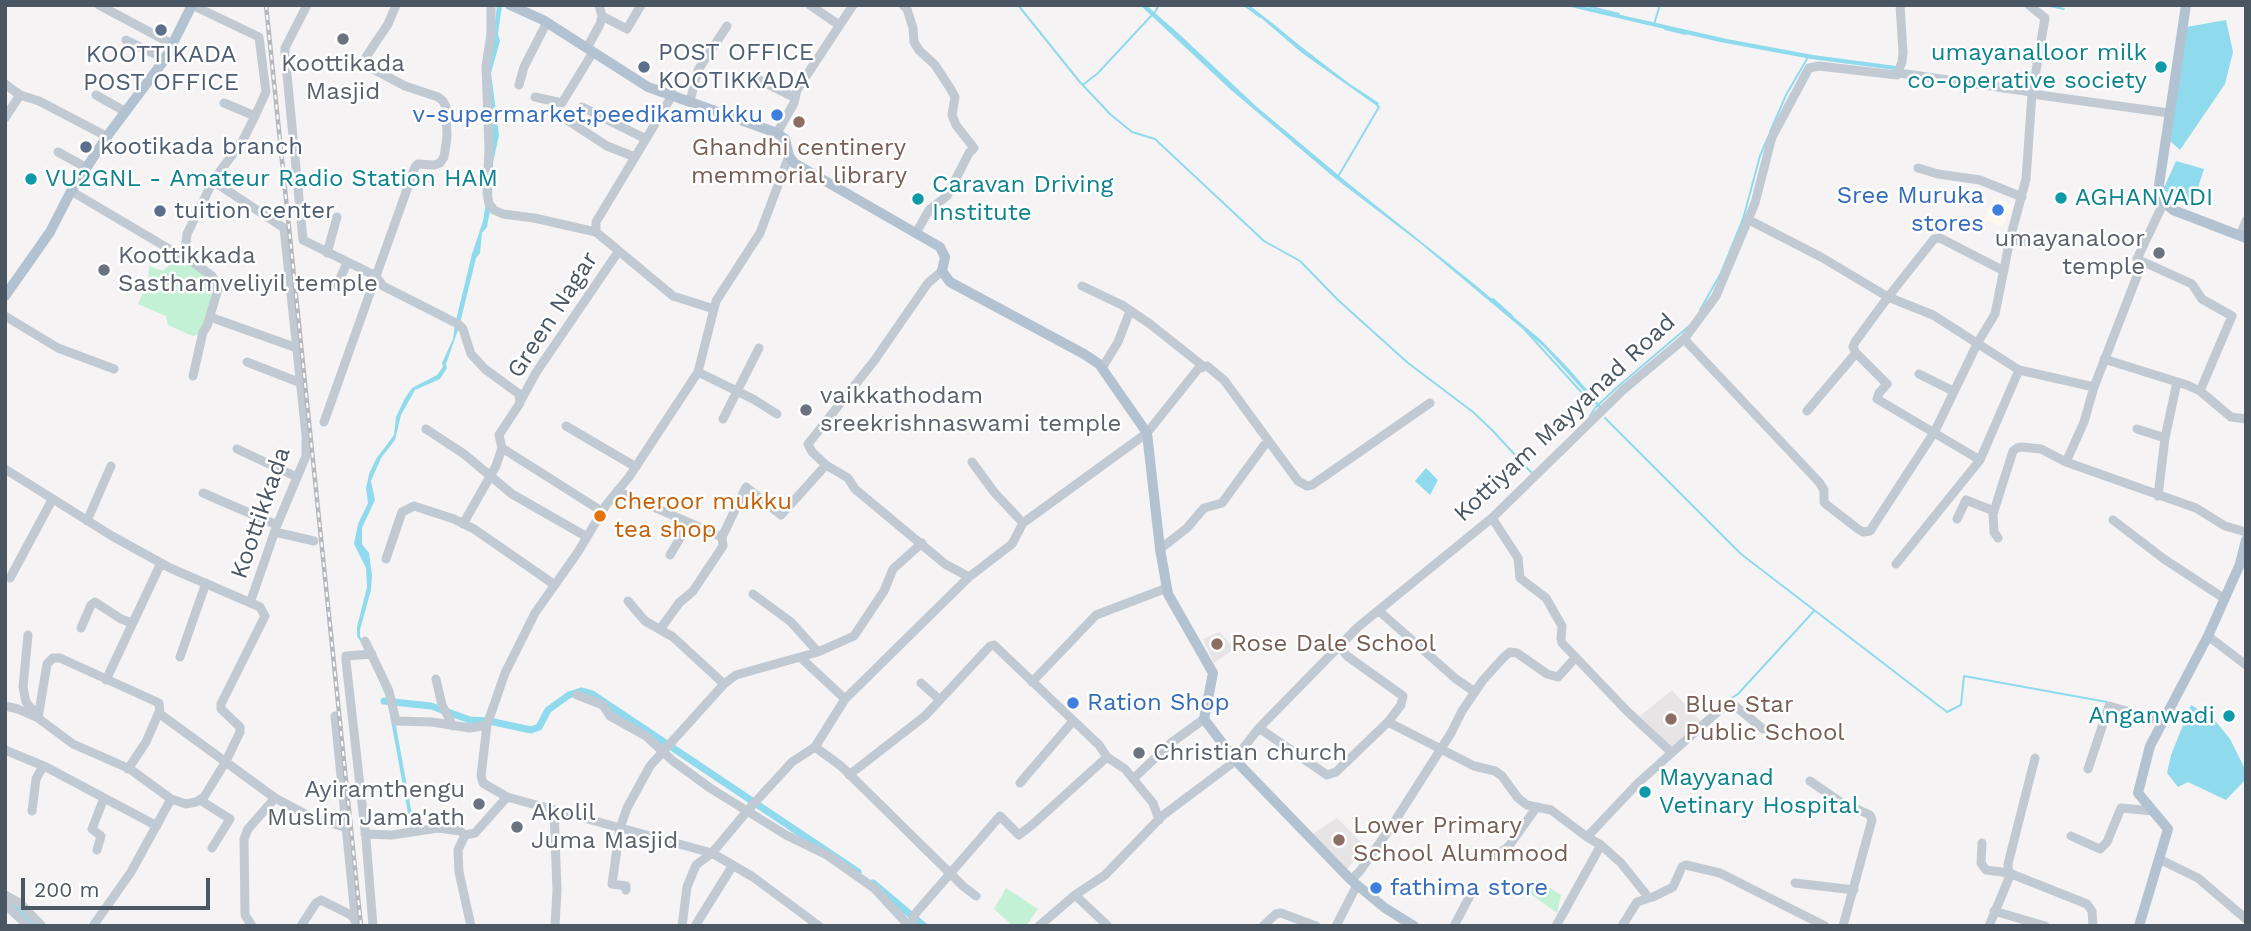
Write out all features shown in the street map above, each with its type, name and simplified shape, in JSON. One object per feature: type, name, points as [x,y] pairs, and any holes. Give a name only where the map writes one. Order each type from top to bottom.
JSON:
[{"type":"main road","points":[[7,288],[50,232],[71,191],[165,59],[192,5]]},
{"type":"main road","points":[[510,5],[547,22],[648,87],[777,133],[785,139],[789,156],[794,163],[944,252],[942,271],[950,282],[1084,354],[1101,368],[1147,433],[1167,588],[1213,673],[1203,719],[1235,760],[1354,882],[1385,908],[1414,926]]},
{"type":"main road","points":[[2186,5],[2159,185],[2163,204],[2243,237]]},
{"type":"main road","points":[[2139,926],[2161,860],[2168,829],[2138,793],[2150,746],[2208,636],[2240,564],[2246,540]]},
{"type":"street","points":[[99,5],[173,44]]},
{"type":"street","points":[[181,254],[185,250],[187,234],[213,181],[243,139],[266,92],[258,37],[192,5]]},
{"type":"street","points":[[307,5],[285,48],[292,146],[303,240],[376,276],[383,286],[458,324],[463,329],[471,354],[485,369],[519,394],[521,400]]},
{"type":"street","points":[[324,422],[415,167],[418,164],[440,163],[444,157],[447,137],[446,107],[443,101],[405,86],[373,69],[366,57],[388,24],[396,5]]},
{"type":"street","points":[[491,5],[486,66],[489,149],[486,192],[489,204],[503,214],[596,232],[676,299],[714,309]]},
{"type":"street","points":[[535,97],[562,103],[590,50],[600,24],[602,16],[599,5]]},
{"type":"street","points":[[602,16],[627,29],[641,5]]},
{"type":"street","points":[[810,5],[839,26]]},
{"type":"street","points":[[777,133],[797,90],[853,5]]},
{"type":"street","points":[[903,5],[913,28],[914,42],[935,65],[950,88],[955,97],[952,115],[956,125],[974,148],[947,196],[929,210],[916,233]]},
{"type":"street","points":[[1900,5],[1903,52],[1899,73],[2033,90],[2169,113]]},
{"type":"street","points":[[1684,339],[1819,482],[1824,490],[1824,502],[1863,532],[1873,527],[1935,431],[1978,342],[1995,314],[2029,158],[2033,90],[2045,18],[2029,5]]},
{"type":"street","points":[[519,85],[524,67],[547,22]]},
{"type":"street","points":[[690,101],[698,70],[727,26]]},
{"type":"street","points":[[127,40],[165,59]]},
{"type":"street","name":"Kottiyam Mayyanad Road","points":[[1039,926],[1075,895],[1105,875],[1158,820],[1235,760],[1259,728],[1339,646],[1492,518],[1623,390],[1684,339],[1716,296],[1749,220],[1772,138],[1810,68],[1819,66],[1893,76],[1899,73]]},
{"type":"street","points":[[752,76],[795,98]]},
{"type":"street","points":[[5,84],[20,94],[108,136]]},
{"type":"street","points":[[5,118],[20,94]]},
{"type":"street","points":[[596,232],[596,222],[673,94]]},
{"type":"street","points":[[96,95],[126,112]]},
{"type":"street","points":[[224,103],[254,116]]},
{"type":"street","points":[[582,107],[646,139]]},
{"type":"street","points":[[567,120],[588,136],[635,157]]},
{"type":"street","points":[[58,152],[87,168]]},
{"type":"street","points":[[789,156],[760,233],[716,301],[698,372],[535,613],[505,673],[487,725],[481,776],[483,783],[507,797],[712,853],[753,877],[817,925]]},
{"type":"street","points":[[1918,168],[1980,180],[2022,197]]},
{"type":"street","name":"Koottikkada","points":[[213,181],[284,228],[301,383],[306,453],[250,603]]},
{"type":"street","points":[[71,191],[181,254],[216,280],[218,289],[210,317],[202,332],[193,376]]},
{"type":"street","points":[[2066,462],[2084,422],[2104,359],[2139,271],[2137,259],[2163,204]]},
{"type":"street","points":[[327,253],[337,217]]},
{"type":"street","points":[[1749,220],[1821,257],[1888,297],[1933,315],[2019,370],[2094,387]]},
{"type":"street","points":[[2243,237],[2246,221]]},
{"type":"street","points":[[1980,460],[1877,399],[1878,393],[1887,384],[1853,347],[1934,239],[1940,237],[2004,271]]},
{"type":"street","points":[[2010,239],[2040,244],[2042,239]]},
{"type":"street","name":"Green Nagar","points":[[502,448],[499,435],[537,371],[618,252]]},
{"type":"street","points":[[2137,259],[2192,284],[2202,299],[2232,316],[2200,391]]},
{"type":"street","points":[[337,285],[347,263]]},
{"type":"street","points":[[942,271],[928,283],[874,361],[810,440],[809,445],[812,452],[826,465],[848,478],[855,489],[945,564],[969,578]]},
{"type":"street","points":[[1082,286],[1130,311],[1224,380],[1302,485],[1312,485],[1430,403]]},
{"type":"street","points":[[1101,368],[1118,342],[1130,311]]},
{"type":"street","points":[[5,316],[58,348],[114,369]]},
{"type":"street","points":[[210,317],[297,348]]},
{"type":"street","points":[[723,419],[759,348]]},
{"type":"street","points":[[1807,411],[1856,353]]},
{"type":"street","points":[[2104,359],[2200,391],[2231,417],[2246,419]]},
{"type":"street","points":[[247,362],[301,383]]},
{"type":"street","points":[[682,926],[687,887],[696,865],[712,853],[792,762],[815,747],[845,699],[969,578],[1012,544],[1023,523],[1147,433],[1203,366]]},
{"type":"street","points":[[1896,564],[1980,460],[2019,370]]},
{"type":"street","points":[[698,372],[777,414]]},
{"type":"street","points":[[1919,374],[1953,391]]},
{"type":"street","points":[[2158,496],[2165,438],[2177,382]]},
{"type":"street","points":[[566,426],[636,467]]},
{"type":"street","points":[[426,429],[464,454],[512,494],[587,537]]},
{"type":"street","points":[[2137,429],[2165,438]]},
{"type":"street","points":[[1160,549],[1187,528],[1204,509],[1222,503],[1268,440]]},
{"type":"street","points":[[1998,538],[1992,523],[1994,511],[2017,447],[2033,447],[2066,462],[2196,508],[2220,524],[2246,532]]},
{"type":"street","points":[[463,524],[490,476],[502,448],[603,512]]},
{"type":"street","points":[[237,449],[297,477]]},
{"type":"street","points":[[972,462],[994,492],[1023,523]]},
{"type":"street","points":[[661,628],[679,603],[694,591],[723,546],[722,537],[746,487],[781,515],[826,465]]},
{"type":"street","points":[[87,521],[111,466]]},
{"type":"street","points":[[6,473],[161,563],[260,607],[265,616],[221,704],[221,709],[240,727],[240,732],[204,797],[186,804],[171,799],[128,769],[73,744],[38,718],[26,702],[23,687],[28,635]]},
{"type":"street","points":[[617,491],[722,537]]},
{"type":"street","points":[[203,493],[276,528],[314,541]]},
{"type":"street","points":[[1957,519],[1966,499],[1994,511]]},
{"type":"street","points":[[10,578],[52,500]]},
{"type":"street","points":[[386,559],[402,513],[414,506],[463,524],[555,585]]},
{"type":"street","points":[[1492,518],[1518,558],[1520,578],[1546,598],[1563,626],[1561,639],[1627,711],[1671,752]]},
{"type":"street","points":[[2113,520],[2164,559],[2225,599]]},
{"type":"street","points":[[670,555],[689,523]]},
{"type":"street","points":[[626,890],[626,886],[612,884],[620,828],[644,774],[662,751],[724,684],[736,675],[818,652],[854,636],[884,591],[893,569],[922,543]]},
{"type":"street","points":[[106,680],[161,563]]},
{"type":"street","points":[[180,657],[206,583]]},
{"type":"street","points":[[1032,682],[1096,615],[1167,588]]},
{"type":"street","points":[[753,594],[791,622],[818,652]]},
{"type":"street","points":[[628,601],[645,621],[661,628],[724,684]]},
{"type":"street","points":[[81,628],[95,602],[132,623]]},
{"type":"street","points":[[1379,611],[1456,679],[1475,692]]},
{"type":"street","points":[[2208,636],[2246,665]]},
{"type":"street","points":[[365,641],[389,691],[396,721],[470,728],[487,725]]},
{"type":"street","points":[[849,775],[925,716],[990,646],[997,647],[1100,745],[1107,757],[1125,769],[1153,803],[1158,820]]},
{"type":"street","points":[[1259,728],[1327,775],[1336,772],[1388,722],[1401,705],[1403,696],[1346,656],[1339,646]]},
{"type":"street","points":[[1336,926],[1360,871],[1442,748],[1475,692],[1510,652],[1517,653],[1547,674],[1558,677],[1576,657]]},
{"type":"street","points":[[372,654],[346,656],[346,661],[373,926]]},
{"type":"street","points":[[800,657],[845,699]]},
{"type":"street","points":[[38,718],[46,667],[53,658],[60,658],[159,704],[159,712],[146,742],[128,769]]},
{"type":"street","points":[[436,679],[442,705],[453,726]]},
{"type":"street","points":[[921,683],[940,700]]},
{"type":"street","points":[[577,695],[603,705],[610,716],[646,737],[710,788],[786,835],[827,855],[874,888],[910,926],[915,914],[1000,816],[1019,835],[1107,757]]},
{"type":"street","points":[[1587,837],[1671,752],[1726,705],[1737,707],[1763,729]]},
{"type":"street","points":[[2088,769],[2109,706],[2162,721]]},
{"type":"street","points":[[7,708],[38,718]]},
{"type":"street","points":[[159,712],[275,798],[309,816],[346,828]]},
{"type":"street","points":[[335,716],[356,923]]},
{"type":"street","points":[[1133,779],[1171,743],[1203,719]]},
{"type":"street","points":[[1020,783],[1073,721]]},
{"type":"street","points":[[1388,722],[1474,766],[1494,771],[1508,782],[1518,798],[1527,805],[1551,810],[1601,845],[1621,863],[1649,898]]},
{"type":"street","points":[[815,747],[849,775],[976,896]]},
{"type":"street","points":[[5,750],[43,766],[157,826]]},
{"type":"street","points":[[1989,926],[2002,898],[2009,873],[2008,864],[2035,758]]},
{"type":"street","points":[[32,811],[36,779],[43,766]]},
{"type":"street","points":[[1810,781],[1839,802],[1870,815],[1872,820],[1843,926]]},
{"type":"street","points":[[471,926],[459,872],[458,850],[465,835],[475,832],[507,797]]},
{"type":"street","points":[[97,850],[101,836],[92,829],[104,798]]},
{"type":"street","points":[[252,926],[245,915],[244,839],[248,829],[275,798]]},
{"type":"street","points":[[93,926],[131,872],[171,799]]},
{"type":"street","points":[[200,800],[230,818],[212,848]]},
{"type":"street","points":[[1496,856],[1509,846],[1536,808]]},
{"type":"street","points":[[2071,836],[2100,849],[2107,842],[2121,808],[2153,811]]},
{"type":"street","points":[[554,810],[555,926]]},
{"type":"street","points":[[365,834],[393,835],[438,828],[460,831],[465,835]]},
{"type":"street","points":[[1982,843],[1981,863],[1986,870],[2009,873],[2087,904],[2092,911],[2093,926]]},
{"type":"street","points":[[1556,926],[1601,845]]},
{"type":"street","points":[[2161,860],[2197,878],[2246,919]]},
{"type":"street","points":[[695,926],[733,865]]},
{"type":"street","points":[[1622,926],[1637,902],[1673,887],[1682,867],[1686,865],[1720,873],[1825,926]]},
{"type":"street","points":[[1796,883],[1854,890]]},
{"type":"street","points":[[1454,926],[1474,888]]},
{"type":"street","points":[[5,895],[21,904],[42,926]]},
{"type":"street","points":[[1075,895],[1108,926]]},
{"type":"street","points":[[301,926],[316,903],[321,900],[351,915],[356,923]]},
{"type":"street","points":[[5,904],[27,926]]},
{"type":"street","points":[[1994,911],[2045,926]]},
{"type":"street","points":[[1263,926],[1276,914],[1281,913],[1316,926]]},
{"type":"shaded area","name":"Sree Muruka stores","points":[[1995,197],[2013,206],[2002,227],[1984,219]]},
{"type":"shaded area","name":"Rose Dale School","points":[[1220,632],[1234,649],[1214,663],[1203,639]]},
{"type":"shaded area","name":"Blue Star Public School","points":[[1672,690],[1701,722],[1671,749],[1640,716]]},
{"type":"shaded area","name":"Lower Primary School Alummood","points":[[1337,818],[1366,847],[1346,870],[1312,834]]},
{"type":"green space","points":[[177,257],[198,268],[215,287],[200,334],[193,336],[168,325],[166,316],[138,304],[148,281],[149,266],[163,271]]},
{"type":"green space","points":[[1538,880],[1561,895],[1557,913],[1528,892]]},
{"type":"green space","points":[[1006,888],[1038,909],[1026,926],[1013,926],[994,909]]},
{"type":"water","points":[[497,5],[502,5],[498,34],[500,41],[491,73],[499,135],[493,163],[492,200],[460,323],[456,320],[483,221],[488,189],[493,117],[488,79]]},
{"type":"water","points":[[1140,5],[1146,5],[1257,107],[1541,340],[1601,406],[1599,408],[1543,346],[1420,243],[1336,179],[1231,90]]},
{"type":"water","points":[[1246,5],[1333,73],[1379,103],[1377,106],[1302,53]]},
{"type":"water","points":[[1562,5],[1577,5],[1727,39],[1813,55],[1896,66],[1895,70],[1811,59],[1720,42]]},
{"type":"water","points":[[2226,20],[2233,52],[2225,84],[2180,150],[2170,141],[2186,27]]},
{"type":"water","points":[[2176,161],[2204,169],[2193,203],[2163,190]]},
{"type":"water","points":[[455,324],[459,327],[447,368],[440,379],[415,390],[401,415],[395,440],[381,458],[371,481],[375,500],[362,528],[362,544],[369,553],[371,590],[360,630],[368,653],[357,636],[367,587],[366,568],[354,544],[358,524],[368,503],[366,488],[369,474],[376,459],[394,435],[396,417],[405,398],[412,388],[437,375],[443,367],[442,363],[453,339]]},
{"type":"water","points":[[1426,468],[1438,480],[1430,495],[1415,481]]},
{"type":"water","points":[[368,655],[393,709],[413,830],[387,699]]},
{"type":"water","points":[[2191,705],[2213,718],[2230,739],[2246,771],[2246,779],[2226,800],[2188,782],[2178,787],[2167,773],[2171,755]]},
{"type":"waterway","points":[[1018,5],[1079,81],[1110,114],[1132,132],[1155,139],[1264,241],[1300,261],[1338,300],[1408,363],[1473,412],[1532,473],[1534,472]]},
{"type":"waterway","points":[[1155,12],[1159,5]]},
{"type":"waterway","points":[[1244,5],[1260,17]]},
{"type":"waterway","points":[[1583,5],[1619,14]]},
{"type":"waterway","points":[[1654,24],[1660,5]]},
{"type":"waterway","points":[[2045,5],[2064,9]]},
{"type":"waterway","points":[[1084,84],[1098,73],[1151,16]]},
{"type":"waterway","points":[[1665,29],[1686,34]]},
{"type":"waterway","points":[[1296,44],[1347,83]]},
{"type":"waterway","points":[[1750,46],[1786,53]]},
{"type":"waterway","points":[[1770,132],[1786,95],[1807,59]]},
{"type":"waterway","points":[[1339,175],[1379,107],[1377,105]]},
{"type":"waterway","points":[[1700,310],[1721,273],[1743,219],[1760,156],[1768,137]]},
{"type":"waterway","points":[[1493,299],[1512,316]]},
{"type":"waterway","points":[[1590,416],[1615,389],[1689,326]]},
{"type":"waterway","points":[[1525,330],[1593,405]]},
{"type":"waterway","points":[[1605,418],[1741,554],[1947,712],[1961,705],[1964,676],[2107,702]]},
{"type":"waterway","points":[[1725,702],[1738,694],[1814,611]]},
{"type":"waterway","points":[[384,701],[431,706],[470,720],[531,730],[539,727],[548,710],[569,695],[581,691],[592,694],[664,742]]},
{"type":"waterway","points":[[673,748],[858,872]]},
{"type":"waterway","points":[[873,883],[924,926]]},
{"type":"waterway","points":[[13,903],[34,926]]},
{"type":"railway","points":[[266,5],[361,926]]},
{"type":"place","name":"KOOTTIKADA POST OFFICE","points":[[161,30]]},
{"type":"place","name":"Koottikada Masjid","points":[[343,39]]},
{"type":"place","name":"POST OFFICE KOOTIKKADA","points":[[644,67]]},
{"type":"place","name":"umayanalloor milk co-operative society","points":[[2161,67]]},
{"type":"place","name":"v-supermarket,peedikamukku","points":[[777,115]]},
{"type":"place","name":"Ghandhi centinery memmorial library","points":[[799,122]]},
{"type":"place","name":"kootikada branch","points":[[86,147]]},
{"type":"place","name":"VU2GNL - Amateur Radio Station HAM","points":[[31,179]]},
{"type":"place","name":"AGHANVADI","points":[[2061,198]]},
{"type":"place","name":"Caravan Driving Institute","points":[[918,199]]},
{"type":"place","name":"Sree Muruka stores","points":[[1998,210]]},
{"type":"place","name":"tuition center","points":[[160,211]]},
{"type":"place","name":"umayanaloor temple","points":[[2159,253]]},
{"type":"place","name":"Koottikkada Sasthamveliyil temple","points":[[104,270]]},
{"type":"place","name":"vaikkathodam sreekrishnaswami temple","points":[[806,410]]},
{"type":"place","name":"cheroor mukku tea shop","points":[[600,516]]},
{"type":"place","name":"Rose Dale School","points":[[1217,644]]},
{"type":"place","name":"Ration Shop","points":[[1073,703]]},
{"type":"place","name":"Anganwadi","points":[[2229,716]]},
{"type":"place","name":"Blue Star Public School","points":[[1671,719]]},
{"type":"place","name":"Christian church","points":[[1139,753]]},
{"type":"place","name":"Mayyanad Vetinary Hospital","points":[[1645,792]]},
{"type":"place","name":"Ayiramthengu Muslim Jama'ath","points":[[479,804]]},
{"type":"place","name":"Akolil Juma Masjid","points":[[517,827]]},
{"type":"place","name":"Lower Primary School Alummood","points":[[1339,840]]},
{"type":"place","name":"fathima store","points":[[1376,888]]}]
